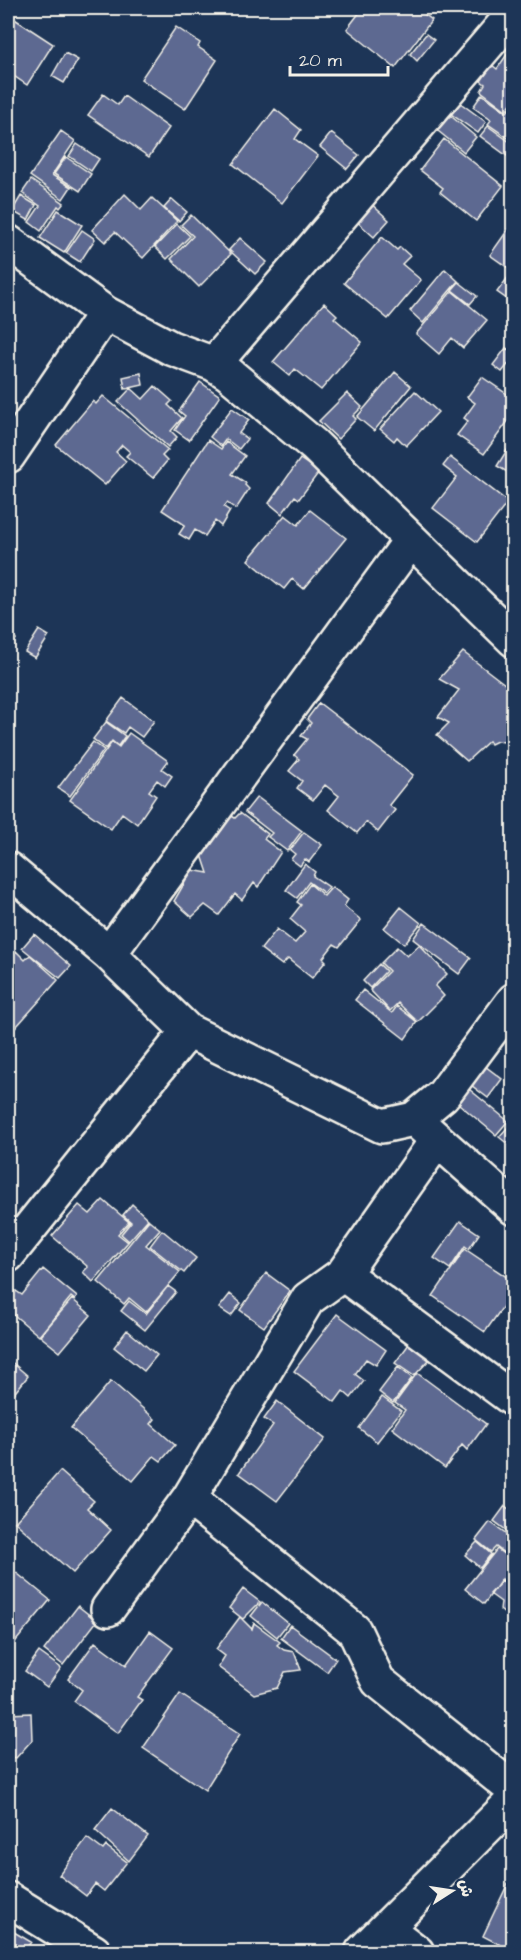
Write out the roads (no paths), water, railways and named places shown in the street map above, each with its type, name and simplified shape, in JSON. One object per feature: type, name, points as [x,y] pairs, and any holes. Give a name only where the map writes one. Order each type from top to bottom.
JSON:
[{"type":"street","points":[[214,364],[513,12]]},
{"type":"street","points":[[8,242],[105,313],[171,348],[214,364],[314,445],[513,640]]},
{"type":"street","points":[[8,456],[105,313]]},
{"type":"street","points":[[109,954],[411,540]]},
{"type":"street","points":[[8,870],[109,954],[188,1031],[382,1126],[426,1130],[513,1208]]},
{"type":"street","points":[[108,1609],[189,1498],[308,1299],[343,1274],[426,1130],[443,1095],[513,1000]]},
{"type":"street","points":[[11,1244],[188,1031]]},
{"type":"street","points":[[343,1274],[513,1400]]},
{"type":"street","points":[[189,1498],[354,1630],[378,1681],[513,1790]]},
{"type":"street","points":[[362,1953],[513,1800]]},
{"type":"street","points":[[8,1899],[94,1953]]},
{"type":"street","points":[[387,1929],[417,1953]]}]
